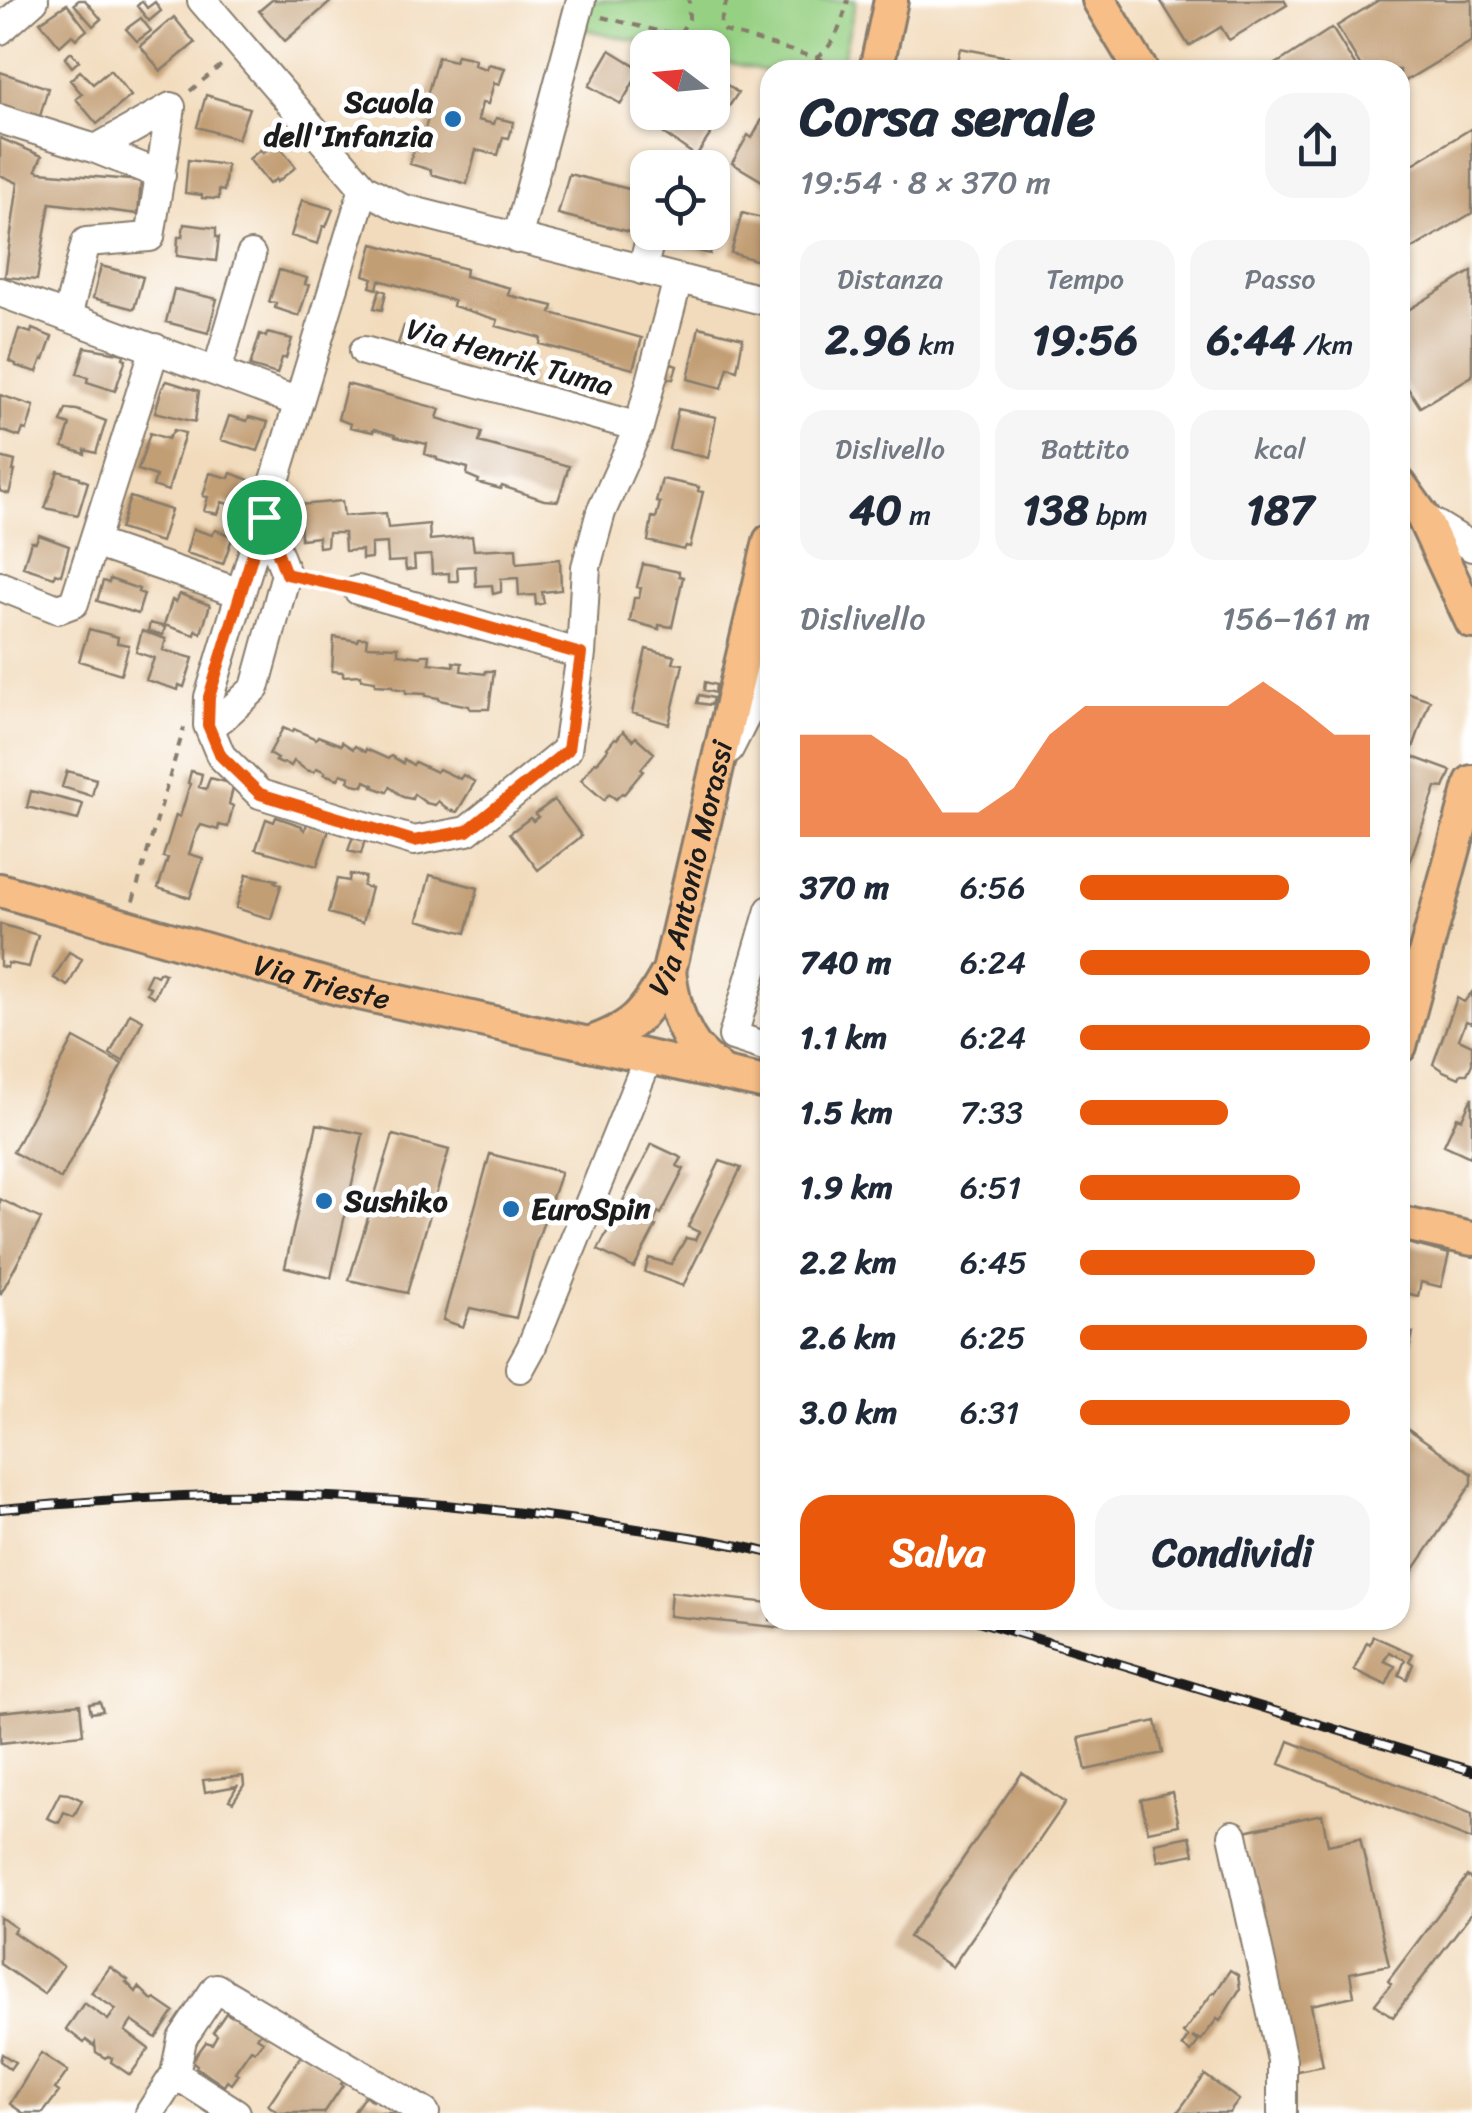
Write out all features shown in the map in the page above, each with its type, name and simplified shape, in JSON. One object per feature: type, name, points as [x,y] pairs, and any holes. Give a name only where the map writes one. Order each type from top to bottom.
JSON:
[{"type":"main road","points":[[867,60],[890,0]]},
{"type":"main road","points":[[1098,0],[1135,60]]},
{"type":"main road","points":[[1410,499],[1423,518],[1472,622]]},
{"type":"main road","name":"Via Antonio Morassi","points":[[588,1044],[616,1034],[646,1011],[670,980],[760,582]]},
{"type":"main road","points":[[1410,1010],[1472,782]]},
{"type":"main road","name":"Via Trieste","points":[[0,890],[340,989],[760,1082]]},
{"type":"main road","points":[[649,1056],[670,980]]},
{"type":"main road","points":[[670,980],[680,1021],[695,1046],[724,1074]]},
{"type":"main road","points":[[1410,1220],[1472,1239]]},
{"type":"street","points":[[0,30],[34,0]]},
{"type":"street","points":[[202,0],[364,188],[401,208],[760,300]]},
{"type":"street","points":[[517,239],[580,6]]},
{"type":"street","points":[[96,149],[170,107]]},
{"type":"street","points":[[67,317],[86,242],[150,237],[170,107]]},
{"type":"street","points":[[0,119],[96,149],[161,175]]},
{"type":"street","points":[[264,517],[286,574],[255,688],[222,718],[209,711],[240,593],[364,188]]},
{"type":"street","points":[[642,270],[647,250]]},
{"type":"street","points":[[217,371],[251,256]]},
{"type":"street","name":"Via Henrik Tuma","points":[[209,711],[221,756],[260,794],[414,841],[467,831],[568,750],[581,654],[586,566],[601,512],[638,427],[678,279]]},
{"type":"street","points":[[0,292],[298,402]]},
{"type":"street","points":[[0,586],[58,608],[74,603],[155,348]]},
{"type":"street","name":"Via Henrik Tuma","points":[[364,350],[638,427]]},
{"type":"street","points":[[1423,518],[1469,543]]},
{"type":"street","points":[[94,542],[240,593]]},
{"type":"street","points":[[358,590],[581,654]]},
{"type":"street","points":[[714,778],[760,688]]},
{"type":"street","points":[[1450,866],[1472,834]]},
{"type":"street","points":[[760,944],[733,1036],[760,1045]]},
{"type":"street","points":[[520,1368],[532,1348],[649,1056]]},
{"type":"street","points":[[1232,1834],[1282,2060],[1282,2113]]},
{"type":"street","points":[[150,2113],[175,2074],[182,2039],[216,1988],[426,2113]]},
{"type":"street","points":[[175,2074],[236,2113]]},
{"type":"path","points":[[580,6],[673,34],[680,32],[689,19],[689,0]]},
{"type":"path","points":[[727,0],[720,24],[724,31],[825,60]]},
{"type":"path","points":[[816,58],[832,43],[848,0]]},
{"type":"path","points":[[170,107],[242,48]]},
{"type":"path","points":[[286,574],[358,590]]},
{"type":"path","points":[[126,926],[183,729],[209,711]]},
{"type":"green space","points":[[590,0],[856,0],[842,60],[760,60],[760,70],[730,63],[730,30],[630,30],[630,40],[583,29]]},
{"type":"building","points":[[85,0],[101,19],[93,26],[74,4]]},
{"type":"building","points":[[272,0],[333,0],[285,41],[259,11]]},
{"type":"building","points":[[1160,0],[1284,0],[1287,5],[1229,40],[1221,27],[1189,46]]},
{"type":"building","points":[[1379,0],[1472,0],[1472,41],[1410,78],[1410,60],[1357,60],[1337,26]]},
{"type":"building","points":[[142,1],[147,8],[155,2],[161,11],[149,21],[137,6]]},
{"type":"building","points":[[67,4],[87,30],[76,39],[72,35],[60,46],[40,22]]},
{"type":"building","points":[[174,17],[195,43],[161,71],[140,46]]},
{"type":"building","points":[[141,18],[151,31],[137,41],[126,29]]},
{"type":"building","points":[[1332,28],[1352,60],[1282,60]]},
{"type":"building","points":[[960,48],[1013,58],[1013,60],[957,60]]},
{"type":"building","points":[[610,50],[630,62],[630,88],[621,104],[589,86]]},
{"type":"building","points":[[71,52],[79,61],[72,67],[65,58]]},
{"type":"building","name":"Scuola dell'Infanzia","points":[[457,55],[475,59],[474,65],[486,69],[488,64],[505,68],[499,85],[494,83],[488,104],[482,103],[478,120],[494,124],[496,118],[514,122],[509,138],[503,137],[498,155],[476,150],[467,184],[410,164],[417,135],[423,136],[430,111],[423,109],[438,57],[455,61]]},
{"type":"building","points":[[110,70],[131,96],[97,124],[76,99],[82,94],[70,80],[80,71],[93,84]]},
{"type":"building","points":[[0,72],[48,88],[39,120],[0,107]]},
{"type":"building","points":[[730,87],[738,93],[730,105]]},
{"type":"building","points":[[206,95],[249,108],[238,139],[197,127]]},
{"type":"building","points":[[760,123],[760,180],[732,163],[748,135],[752,138]]},
{"type":"building","points":[[1472,128],[1472,213],[1410,250],[1410,166]]},
{"type":"building","points":[[713,130],[700,150],[687,150],[660,131]]},
{"type":"building","points":[[0,138],[42,156],[36,170],[40,172],[141,181],[138,214],[50,203],[37,280],[5,277],[18,183],[0,175]]},
{"type":"building","points":[[276,142],[296,167],[269,184],[249,159]]},
{"type":"building","points":[[188,160],[227,165],[224,191],[219,190],[219,199],[185,193]]},
{"type":"building","points":[[569,174],[630,189],[630,232],[558,214]]},
{"type":"building","points":[[302,200],[333,209],[318,244],[291,236]]},
{"type":"building","points":[[742,213],[760,218],[760,261],[731,253]]},
{"type":"building","points":[[184,224],[216,228],[216,261],[177,256],[178,237],[182,237]]},
{"type":"building","points":[[373,244],[466,269],[465,276],[510,288],[508,295],[553,306],[551,313],[642,338],[633,369],[540,344],[541,338],[496,326],[498,320],[453,306],[454,301],[379,280],[377,289],[370,287],[373,278],[364,275]]},
{"type":"building","points":[[101,266],[143,277],[134,309],[93,298]]},
{"type":"building","points":[[279,270],[307,278],[305,284],[309,285],[299,316],[269,302]]},
{"type":"building","points":[[1472,271],[1472,376],[1420,407],[1410,392],[1410,309]]},
{"type":"building","points":[[174,289],[217,299],[208,333],[166,322]]},
{"type":"building","points":[[380,289],[386,292],[382,310],[374,308]]},
{"type":"building","points":[[404,326],[411,327],[406,346],[398,344]]},
{"type":"building","points":[[699,327],[743,338],[737,370],[728,367],[722,388],[688,379]]},
{"type":"building","points":[[19,329],[31,333],[32,329],[52,337],[37,372],[9,361]]},
{"type":"building","points":[[267,333],[292,339],[277,374],[250,366],[260,334],[266,337]]},
{"type":"building","points":[[85,347],[124,354],[126,359],[115,391],[87,382],[88,377],[77,374]]},
{"type":"building","points":[[669,363],[677,366],[673,379],[666,378]]},
{"type":"building","points":[[521,372],[532,376],[527,396],[510,392],[514,377]]},
{"type":"building","points":[[167,381],[199,391],[195,422],[155,412]]},
{"type":"building","points":[[347,384],[440,409],[437,418],[482,432],[479,442],[569,466],[558,501],[478,483],[479,480],[467,475],[468,468],[425,454],[427,444],[374,429],[373,432],[350,427],[351,424],[338,419]]},
{"type":"building","points":[[0,395],[34,406],[27,430],[23,429],[20,437],[0,430]]},
{"type":"building","points":[[66,409],[106,421],[96,453],[63,447],[70,425],[61,422]]},
{"type":"building","points":[[678,409],[716,417],[708,458],[669,449]]},
{"type":"building","points":[[229,416],[268,422],[258,451],[221,440]]},
{"type":"building","points":[[174,430],[185,433],[168,491],[153,486],[156,476],[138,470],[150,433],[168,439]]},
{"type":"building","points":[[0,457],[15,461],[9,494],[0,491]]},
{"type":"building","points":[[58,471],[88,482],[78,515],[45,508]]},
{"type":"building","points":[[210,473],[229,478],[231,473],[249,480],[241,508],[222,502],[218,514],[204,511],[208,497],[203,496]]},
{"type":"building","points":[[662,479],[699,487],[698,491],[703,492],[690,547],[684,550],[648,541],[652,517],[656,518],[660,503],[656,502]]},
{"type":"building","points":[[130,497],[171,510],[161,542],[120,529]]},
{"type":"building","points":[[342,501],[344,516],[386,513],[388,528],[429,524],[430,540],[472,536],[474,550],[516,548],[517,563],[560,559],[561,590],[542,592],[544,603],[536,605],[535,595],[519,596],[518,578],[501,579],[501,592],[493,594],[492,585],[476,586],[475,566],[457,567],[458,581],[449,581],[449,573],[432,574],[431,555],[414,556],[415,569],[406,570],[405,561],[388,562],[387,543],[371,544],[371,558],[362,559],[362,550],[345,551],[344,533],[328,533],[327,546],[319,547],[318,537],[301,539],[300,505]]},
{"type":"building","points":[[193,529],[233,536],[223,564],[186,553]]},
{"type":"building","points":[[39,535],[69,546],[61,575],[55,573],[54,577],[23,567],[31,542],[36,542]]},
{"type":"building","points":[[643,564],[679,572],[683,577],[672,627],[659,625],[659,629],[630,621],[634,598],[639,598],[641,588],[637,587]]},
{"type":"building","points":[[110,579],[144,594],[138,614],[97,601],[103,581],[109,583]]},
{"type":"building","points":[[180,594],[210,605],[201,633],[196,630],[195,635],[164,625],[172,600],[176,602]]},
{"type":"building","points":[[150,623],[165,627],[163,635],[148,631]]},
{"type":"building","points":[[89,629],[118,637],[117,643],[129,645],[121,674],[79,661]]},
{"type":"building","points":[[142,631],[166,639],[163,650],[193,658],[184,687],[179,685],[178,690],[146,680],[154,658],[136,652]]},
{"type":"building","points":[[334,637],[358,641],[367,638],[366,646],[398,647],[398,654],[430,655],[429,663],[462,663],[461,671],[494,671],[489,709],[470,709],[426,694],[375,685],[375,681],[361,679],[361,675],[343,676],[343,672],[332,671]]},
{"type":"building","points":[[646,649],[675,656],[673,663],[683,664],[669,724],[632,713]]},
{"type":"building","points":[[705,682],[716,685],[715,693],[704,690]]},
{"type":"building","points":[[1410,693],[1430,700],[1410,756]]},
{"type":"building","points":[[699,695],[713,698],[711,705],[697,703]]},
{"type":"building","points":[[283,728],[341,745],[342,742],[353,749],[366,749],[388,759],[391,756],[403,763],[404,759],[413,765],[415,762],[460,779],[463,775],[475,782],[457,812],[438,801],[435,805],[426,803],[414,794],[412,799],[403,797],[390,787],[387,792],[365,781],[363,786],[354,784],[348,781],[350,777],[341,774],[338,779],[317,768],[314,772],[306,770],[294,761],[291,766],[282,764],[269,754]]},
{"type":"building","points":[[623,731],[654,753],[624,794],[616,799],[609,794],[604,800],[581,780]]},
{"type":"building","points":[[1410,756],[1451,771],[1444,788],[1436,787],[1410,861]]},
{"type":"building","points":[[67,771],[96,779],[92,796],[62,787]]},
{"type":"building","points":[[191,771],[202,774],[199,787],[206,789],[210,778],[234,784],[228,827],[219,825],[218,830],[201,825],[196,833],[189,854],[203,858],[190,898],[158,888],[168,858],[163,857],[176,815],[180,817]]},
{"type":"building","points":[[31,791],[83,804],[78,820],[27,807]]},
{"type":"building","points":[[554,800],[582,836],[538,870],[510,833],[530,818],[533,821],[538,817],[535,814]]},
{"type":"building","points":[[276,817],[305,830],[307,823],[329,830],[317,866],[256,849],[266,819],[274,822]]},
{"type":"building","points":[[354,833],[366,836],[361,854],[348,851]]},
{"type":"building","points":[[247,874],[277,880],[281,885],[271,919],[236,908]]},
{"type":"building","points":[[350,874],[365,877],[363,886],[371,888],[362,923],[328,913],[337,879],[349,881]]},
{"type":"building","points":[[430,875],[478,888],[466,933],[418,920]]},
{"type":"building","points":[[0,924],[38,935],[29,967],[8,963],[7,968],[0,966]]},
{"type":"building","points":[[69,952],[82,959],[68,986],[54,978]]},
{"type":"building","points":[[160,972],[165,974],[154,997],[147,993],[150,987],[145,985],[151,973],[157,976]]},
{"type":"building","points":[[1472,992],[1472,1023],[1466,1021],[1459,1039],[1472,1045],[1472,1064],[1467,1074],[1459,1078],[1433,1064],[1457,998],[1464,1002]]},
{"type":"building","points":[[130,1013],[143,1020],[123,1061],[110,1054]]},
{"type":"building","points":[[74,1038],[122,1064],[61,1179],[13,1152]]},
{"type":"building","points":[[1472,1097],[1472,1151],[1470,1157],[1444,1145]]},
{"type":"building","name":"Sushiko","points":[[317,1124],[363,1134],[331,1278],[285,1267]]},
{"type":"building","points":[[393,1135],[449,1150],[407,1293],[349,1280]]},
{"type":"building","points":[[652,1144],[682,1158],[677,1166],[684,1169],[661,1214],[658,1212],[653,1225],[656,1226],[634,1268],[598,1250]]},
{"type":"building","name":"EuroSpin","points":[[490,1154],[561,1172],[516,1318],[470,1308],[463,1327],[443,1320]]},
{"type":"building","points":[[720,1161],[741,1168],[683,1286],[645,1272],[649,1258],[671,1264],[686,1238],[695,1240],[699,1232],[688,1227]]},
{"type":"building","points":[[0,1199],[41,1219],[0,1295]]},
{"type":"building","points":[[1410,1244],[1449,1254],[1441,1287],[1421,1282],[1418,1296],[1410,1294]]},
{"type":"building","points":[[1410,1430],[1472,1474],[1472,1483],[1410,1575]]},
{"type":"building","points":[[671,1592],[760,1602],[760,1625],[669,1616]]},
{"type":"building","points":[[1373,1636],[1413,1654],[1407,1679],[1399,1675],[1405,1660],[1389,1652],[1384,1661],[1395,1666],[1386,1685],[1354,1670]]},
{"type":"building","points":[[100,1702],[103,1711],[91,1713],[89,1704]]},
{"type":"building","points":[[80,1704],[83,1734],[0,1743],[0,1712]]},
{"type":"building","points":[[1156,1721],[1163,1753],[1086,1770],[1079,1738]]},
{"type":"building","points":[[1289,1741],[1472,1814],[1472,1840],[1280,1764]]},
{"type":"building","points":[[1022,1773],[1065,1803],[952,1967],[909,1937]]},
{"type":"building","points":[[243,1776],[244,1785],[233,1802],[229,1800],[237,1786],[205,1792],[203,1780]]},
{"type":"building","points":[[1172,1792],[1179,1825],[1148,1831],[1141,1799]]},
{"type":"building","points":[[60,1793],[82,1800],[74,1816],[64,1812],[59,1823],[47,1818]]},
{"type":"building","points":[[1322,1814],[1328,1845],[1360,1838],[1389,1965],[1350,1973],[1354,1996],[1311,2005],[1323,2066],[1297,2071],[1245,1831]]},
{"type":"building","points":[[1190,1836],[1194,1854],[1158,1861],[1155,1843]]},
{"type":"building","points":[[1467,1876],[1472,1880],[1472,1912],[1393,2017],[1375,2004]]},
{"type":"building","points":[[0,1917],[16,1928],[13,1932],[63,1966],[44,1994],[0,1964]]},
{"type":"building","points":[[110,1967],[128,1980],[136,1992],[139,1987],[153,2001],[174,2012],[156,2038],[132,2021],[125,2031],[149,2049],[130,2075],[111,2062],[112,2058],[96,2052],[95,2044],[86,2040],[84,2043],[66,2029],[84,2003],[108,2020],[116,2009],[91,1993]]},
{"type":"building","points":[[1230,1970],[1238,1975],[1240,1989],[1220,2021],[1217,2019],[1201,2040],[1193,2038],[1198,2042],[1191,2052],[1182,2046],[1188,2037],[1183,2033]]},
{"type":"building","points":[[226,2013],[233,2013],[261,2032],[257,2037],[263,2041],[255,2051],[251,2049],[231,2084],[227,2081],[224,2086],[192,2061],[206,2042],[212,2044],[217,2035],[213,2032]]},
{"type":"building","points":[[304,2052],[343,2080],[343,2085],[324,2113],[279,2113],[268,2105]]},
{"type":"building","points":[[41,2053],[68,2071],[55,2089],[59,2092],[43,2113],[23,2113],[10,2104]]},
{"type":"building","points":[[2,2054],[15,2062],[10,2069],[0,2061]]},
{"type":"building","points":[[1205,2075],[1239,2100],[1229,2113],[1177,2113]]},
{"type":"building","points":[[365,2095],[372,2101],[375,2098],[399,2113],[353,2113]]},
{"type":"railway","points":[[0,1509],[212,1495],[357,1498],[550,1517],[760,1551]]},
{"type":"railway","points":[[1008,1630],[1472,1771]]},
{"type":"place","name":"Scuola dell'Infanzia","points":[[453,119]]},
{"type":"place","name":"Sushiko","points":[[324,1201]]},
{"type":"place","name":"EuroSpin","points":[[511,1209]]},
{"type":"route","points":[[264,517],[286,574],[358,590],[581,654],[568,750],[467,831],[414,841],[260,794],[221,756],[208,725],[209,697],[264,517]]}]
